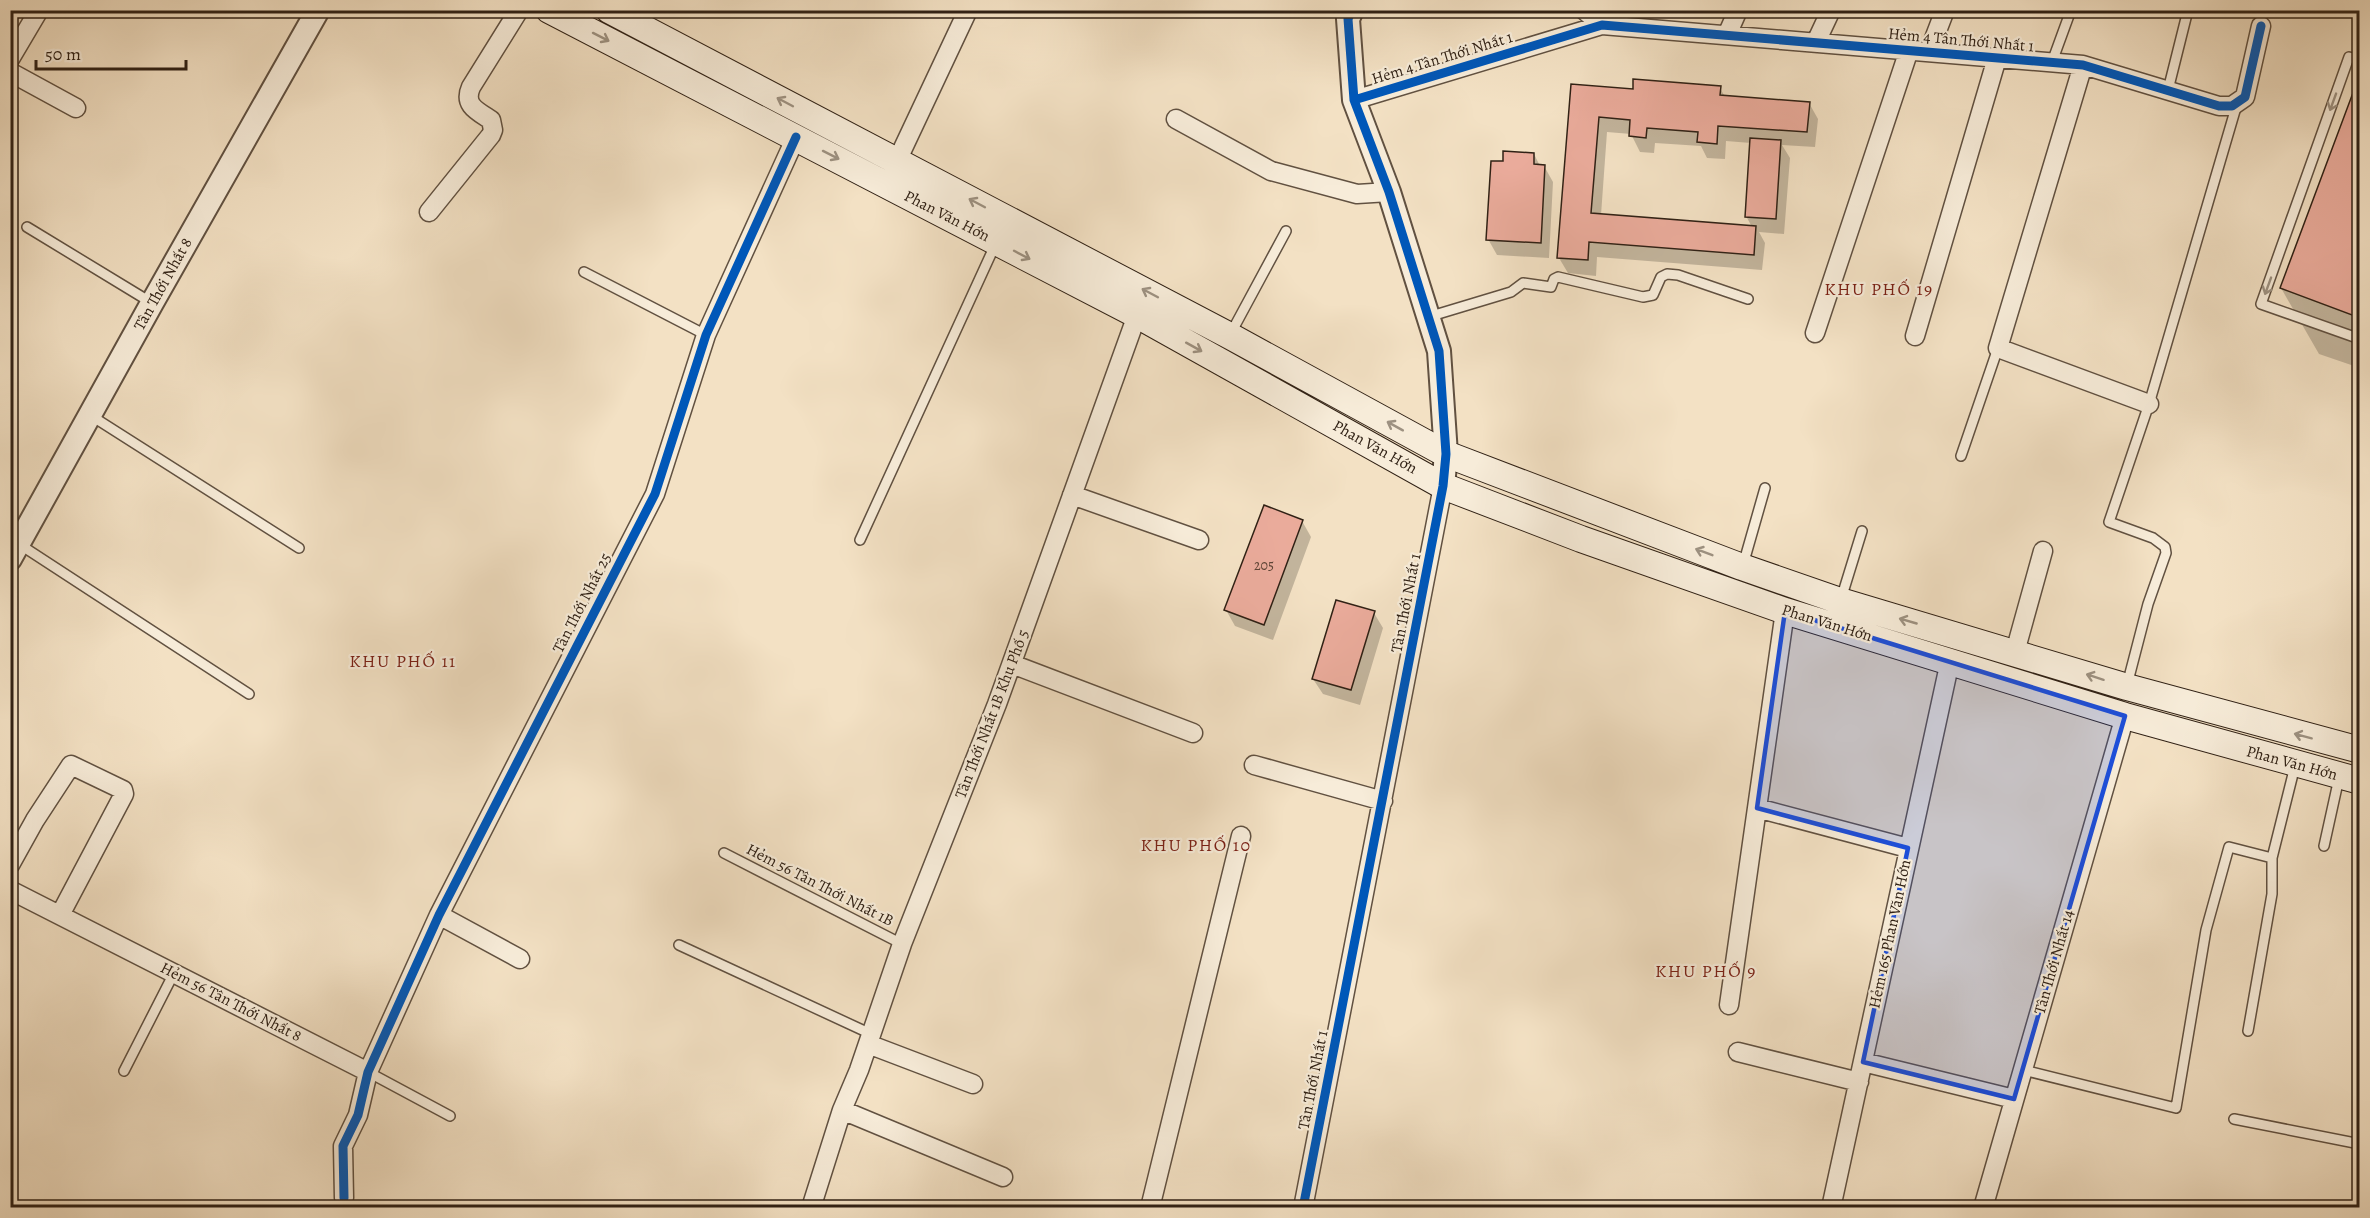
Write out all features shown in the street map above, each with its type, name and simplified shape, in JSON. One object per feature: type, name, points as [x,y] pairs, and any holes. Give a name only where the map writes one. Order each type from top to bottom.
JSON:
[{"type":"main road","name":"Phan Văn Hớn","points":[[549,10],[1137,315],[1443,486],[1581,539],[1785,611],[2125,716],[2349,778]]},
{"type":"main road","name":"Phan Văn Hớn","points":[[609,10],[636,16],[897,161],[1230,336],[1446,454],[1742,567],[1840,601],[2127,687],[2360,750]]},
{"type":"street","points":[[10,59],[39,10]]},
{"type":"street","name":"Tân Thới Nhất 8","points":[[15,552],[152,303],[318,10]]},
{"type":"street","points":[[429,212],[491,135],[493,130],[491,120],[471,106],[468,97],[471,87],[519,10]]},
{"type":"street","points":[[897,161],[968,10]]},
{"type":"street","name":"Tân Thới Nhất 1","points":[[1303,1208],[1443,486],[1446,454],[1439,351],[1389,192],[1354,100],[1348,19],[1352,10]]},
{"type":"street","points":[[1584,10],[1602,24]]},
{"type":"street","points":[[1727,35],[1738,10]]},
{"type":"street","points":[[1816,42],[1831,10]]},
{"type":"street","points":[[1929,52],[1945,10]]},
{"type":"street","name":"Hẻm 4 Tân Thới Nhất 1","points":[[1354,100],[1602,24],[2083,65],[2219,106],[2238,104]]},
{"type":"street","points":[[2238,104],[2245,97],[2261,27]]},
{"type":"street","points":[[1815,333],[1909,50]]},
{"type":"street","points":[[1915,336],[1997,58]]},
{"type":"street","points":[[2083,65],[1998,348],[2149,404]]},
{"type":"street","points":[[10,72],[76,108]]},
{"type":"street","points":[[1176,119],[1270,171],[1357,194],[1389,192]]},
{"type":"street","name":"Tân Thới Nhất 25","points":[[344,1198],[344,1146],[358,1115],[368,1072],[439,915],[655,494],[706,335],[796,137]]},
{"type":"street","name":"Tân Thới Nhất 1B Khu Phố 5","points":[[811,1208],[842,1110],[902,944],[1012,664],[1137,315]]},
{"type":"street","points":[[1072,495],[1199,540]]},
{"type":"street","points":[[2015,652],[2043,551]]},
{"type":"street","points":[[1729,1005],[1785,611]]},
{"type":"street","name":"Hẻm 165 Phan Văn Hớn","points":[[1831,1208],[1950,661]]},
{"type":"street","points":[[1012,664],[1193,733]]},
{"type":"street","name":"Tân Thới Nhất 14","points":[[1983,1208],[2125,716]]},
{"type":"street","points":[[10,865],[35,820],[71,765],[123,790],[124,794],[60,915]]},
{"type":"street","points":[[1254,765],[1383,801]]},
{"type":"street","points":[[1757,808],[1908,848]]},
{"type":"street","points":[[1150,1208],[1241,836]]},
{"type":"street","name":"Hẻm 56 Tân Thới Nhất 8","points":[[10,890],[368,1072]]},
{"type":"street","points":[[439,915],[520,959]]},
{"type":"street","points":[[869,1039],[973,1084]]},
{"type":"street","points":[[1738,1052],[1859,1083]]},
{"type":"street","points":[[1863,1062],[2013,1099]]},
{"type":"street","points":[[842,1110],[1003,1177]]},
{"type":"lane","points":[[2052,62],[2071,10]]},
{"type":"lane","points":[[2168,90],[2188,10]]},
{"type":"lane","points":[[2360,60],[2349,57],[2261,304],[2360,339]]},
{"type":"lane","points":[[2127,687],[2148,603],[2166,553],[2165,547],[2153,538],[2109,522],[2149,404],[2238,104]]},
{"type":"lane","points":[[27,227],[152,303]]},
{"type":"lane","points":[[1230,336],[1286,231]]},
{"type":"lane","points":[[860,540],[997,241]]},
{"type":"lane","points":[[585,272],[706,335]]},
{"type":"lane","points":[[1428,317],[1510,292],[1523,283],[1551,287],[1554,279],[1558,277],[1644,297],[1653,296],[1661,277],[1667,274],[1678,275],[1748,299]]},
{"type":"lane","points":[[1961,456],[1998,348]]},
{"type":"lane","points":[[90,415],[299,548]]},
{"type":"lane","points":[[1742,567],[1765,488]]},
{"type":"lane","points":[[1840,601],[1862,531]]},
{"type":"lane","points":[[15,552],[249,694]]},
{"type":"lane","points":[[2248,1031],[2272,894],[2272,858],[2296,764]]},
{"type":"lane","points":[[2324,846],[2349,778]]},
{"type":"lane","points":[[2023,1070],[2176,1108],[2206,930],[2229,847],[2272,858]]},
{"type":"lane","name":"Hẻm 56 Tân Thới Nhất 1B","points":[[724,853],[902,944]]},
{"type":"lane","points":[[680,945],[869,1039]]},
{"type":"lane","points":[[124,1071],[174,973]]},
{"type":"lane","name":"Hẻm 56 Tân Thới Nhất 8","points":[[368,1072],[450,1116]]},
{"type":"lane","points":[[2234,1119],[2360,1144]]},
{"type":"highlighted area","points":[[1785,611],[2125,716],[2014,1099],[1863,1062],[1908,848],[1757,808]]},
{"type":"building","points":[[2360,74],[2360,318],[2280,288]]},
{"type":"building","points":[[1633,79],[1721,86],[1720,95],[1810,102],[1807,132],[1718,126],[1717,144],[1697,142],[1698,132],[1647,128],[1646,138],[1629,136],[1630,120],[1599,117],[1591,213],[1756,226],[1754,255],[1589,242],[1588,260],[1557,258],[1571,84],[1633,89]]},
{"type":"building","points":[[1750,138],[1781,140],[1776,219],[1745,217]]},
{"type":"building","points":[[1503,151],[1534,153],[1534,164],[1545,165],[1541,243],[1486,240],[1491,161],[1503,161]]},
{"type":"building","points":[[1264,505],[1303,520],[1264,625],[1224,610]]},
{"type":"building","points":[[1336,600],[1375,611],[1351,690],[1312,679]]},
{"type":"cycle path","points":[[1303,1208],[1443,486],[1446,454],[1439,351],[1389,192],[1354,100],[1348,19],[1352,10]]},
{"type":"cycle path","points":[[1354,100],[1602,25],[2083,65],[2219,106],[2232,106],[2245,97],[2261,26]]},
{"type":"cycle path","points":[[344,1198],[343,1146],[358,1115],[368,1072],[439,915],[655,494],[706,335],[796,137]]},
{"type":"district","name":"KHU PHỐ 19","points":[[1879,289]]},
{"type":"district","name":"KHU PHỐ 11","points":[[403,661]]},
{"type":"district","name":"KHU PHỐ 10","points":[[1196,845]]},
{"type":"district","name":"KHU PHỐ 9","points":[[1706,971]]}]
